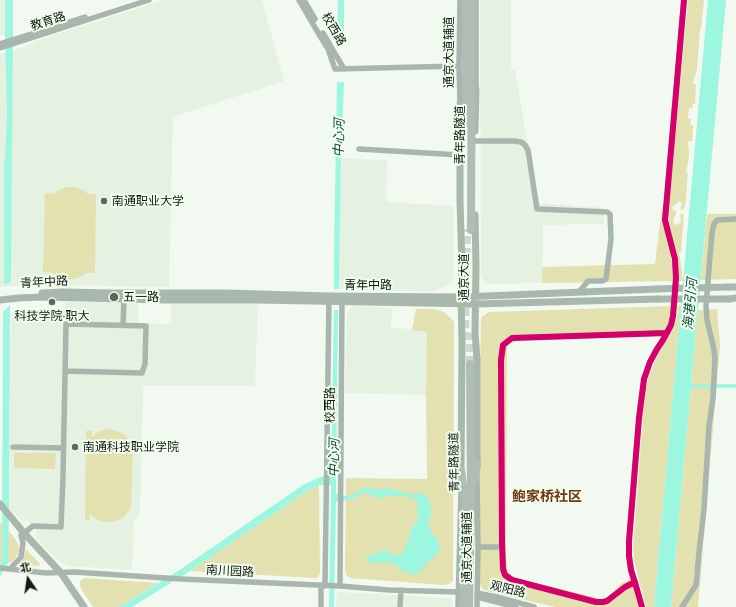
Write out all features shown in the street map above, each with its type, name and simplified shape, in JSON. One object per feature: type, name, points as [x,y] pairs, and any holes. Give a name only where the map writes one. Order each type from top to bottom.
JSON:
[{"type":"highway","points":[[466,0],[469,40],[476,89]]},
{"type":"highway","points":[[460,104],[469,40],[472,0]]},
{"type":"highway","name":"青年路隧道","points":[[469,40],[469,229]]},
{"type":"highway","name":"青年路隧道","points":[[467,364],[469,509]]},
{"type":"highway","points":[[462,607],[469,509],[477,464]]},
{"type":"highway","points":[[461,470],[469,509],[469,607]]},
{"type":"main road","name":"通京大道","points":[[476,89],[474,201],[476,267],[475,333],[477,359],[477,464]]},
{"type":"main road","name":"通京大道","points":[[460,104],[462,268],[461,470]]},
{"type":"main road","points":[[462,268],[463,271],[472,272],[476,267]]},
{"type":"main road","name":"青年中路","points":[[461,300],[476,296],[732,287]]},
{"type":"main road","name":"青年中路","points":[[0,296],[64,292],[226,293],[329,299]]},
{"type":"main road","name":"青年中路","points":[[0,300],[43,297],[256,300],[461,300],[476,304],[658,299],[733,299]]},
{"type":"main road","points":[[462,330],[463,327],[468,325],[472,326],[475,333]]},
{"type":"main road","points":[[0,508],[59,573],[84,607]]},
{"type":"main road","points":[[59,573],[79,607]]},
{"type":"street","name":"教育路","points":[[127,5],[137,0]]},
{"type":"street","name":"教育路","points":[[2,46],[127,5],[149,0]]},
{"type":"street","name":"校西路","points":[[299,0],[328,50],[336,69],[344,69]]},
{"type":"street","name":"校西路","points":[[304,0],[344,69]]},
{"type":"street","name":"通京大道辅道","points":[[460,0],[460,104]]},
{"type":"street","points":[[476,0],[476,89]]},
{"type":"street","points":[[642,607],[628,556],[629,540],[639,418],[644,379],[650,362],[671,325],[673,316],[676,278],[675,259],[665,220],[684,0]]},
{"type":"street","points":[[344,69],[459,66]]},
{"type":"street","points":[[475,141],[514,141],[525,144],[528,150],[537,209],[607,212],[610,214],[611,239],[606,279],[602,281],[588,281],[579,292]]},
{"type":"street","points":[[359,149],[460,155]]},
{"type":"street","points":[[682,607],[696,585],[704,509],[709,426],[713,398],[715,357],[714,345],[707,320],[706,305],[712,233],[714,224],[717,220],[736,219]]},
{"type":"street","points":[[123,325],[124,299]]},
{"type":"street","name":"校西路","points":[[321,607],[324,586],[329,299]]},
{"type":"street","name":"校西路","points":[[338,586],[341,502],[342,299]]},
{"type":"street","points":[[5,568],[21,557],[23,543],[22,534],[33,526],[61,527],[66,324],[146,326],[145,364],[142,373],[65,371]]},
{"type":"street","points":[[635,582],[625,587],[607,601],[596,602],[512,580],[505,575],[503,568],[502,547],[501,360],[503,345],[512,338],[666,333]]},
{"type":"street","points":[[13,447],[63,448]]},
{"type":"street","name":"通京大道辅道","points":[[477,464],[477,607]]},
{"type":"street","name":"通京大道辅道","points":[[458,607],[461,470]]},
{"type":"street","points":[[478,547],[502,547]]},
{"type":"street","name":"南川园路","points":[[5,568],[59,573],[74,572],[181,580],[458,592]]},
{"type":"street","points":[[400,607],[401,590]]},
{"type":"street","name":"观阳路","points":[[477,595],[516,607]]},
{"type":"street","name":"观阳路","points":[[477,595],[497,597],[534,607]]},
{"type":"shaded area","points":[[0,0],[5,0],[5,35],[0,36]]},
{"type":"shaded area","name":"南通职业大学","points":[[164,0],[262,0],[284,81],[173,117],[169,287],[36,285],[0,287],[0,54],[24,47],[41,39]]},
{"type":"shaded area","points":[[480,0],[511,0],[511,70],[515,70],[538,203],[604,208],[604,224],[543,225],[542,283],[489,284],[483,280],[481,275]]},
{"type":"shaded area","points":[[688,0],[704,0],[697,69],[693,83],[696,85],[695,104],[693,104],[692,108],[689,108],[688,119],[691,119],[690,125],[693,125],[692,141],[688,141],[689,157],[686,172],[688,173],[685,208],[681,210],[680,207],[682,203],[679,201],[672,206],[673,210],[676,211],[673,220],[674,225],[681,222],[680,213],[684,215],[681,252],[679,253],[683,281],[679,281],[679,265],[668,215]]},
{"type":"shaded area","points":[[341,158],[387,160],[386,202],[454,206],[454,277],[451,282],[432,292],[339,289]]},
{"type":"shaded area","points":[[67,187],[75,187],[88,194],[96,194],[95,273],[86,273],[74,279],[65,279],[53,273],[43,272],[45,193],[54,194]]},
{"type":"shaded area","points":[[662,207],[664,224],[670,247],[674,281],[542,283],[542,267],[655,264]]},
{"type":"shaded area","points":[[707,214],[736,214],[736,279],[701,280]]},
{"type":"shaded area","name":"南通科技职业学院","points":[[65,302],[138,303],[138,323],[171,324],[171,304],[258,304],[255,386],[143,386],[140,513],[134,521],[132,570],[70,566],[61,563],[34,535],[37,531],[28,521],[22,521],[9,508],[11,314],[64,313]]},
{"type":"shaded area","points":[[678,305],[681,305],[654,607],[646,607],[634,561],[633,547],[645,390],[650,373],[660,350],[667,340],[677,317]]},
{"type":"shaded area","points":[[353,306],[393,308],[390,327],[427,331],[426,395],[345,393],[347,312]]},
{"type":"shaded area","points":[[672,306],[667,328],[659,337],[519,340],[509,344],[507,350],[506,557],[508,572],[516,578],[602,599],[607,597],[622,583],[629,580],[629,576],[636,592],[640,607],[555,607],[487,591],[482,588],[480,583],[479,434],[481,318],[487,313],[491,312]]},
{"type":"shaded area","points":[[416,309],[433,309],[442,311],[454,322],[453,581],[449,584],[443,585],[350,578],[347,576],[345,570],[346,478],[427,479],[427,332],[412,330]]},
{"type":"shaded area","points":[[717,309],[720,345],[698,607],[671,607],[698,310]]},
{"type":"shaded area","points":[[110,429],[124,434],[133,446],[131,506],[123,518],[116,521],[100,521],[90,514],[90,520],[85,520],[86,431],[92,431],[92,437],[102,430]]},
{"type":"shaded area","points":[[14,453],[56,453],[55,469],[14,468]]},
{"type":"shaded area","points":[[319,485],[320,573],[318,577],[190,571],[307,491]]},
{"type":"shaded area","points":[[0,522],[14,537],[19,549],[18,554],[12,562],[8,563],[0,562]]},
{"type":"shaded area","points":[[26,549],[40,564],[39,566],[19,564],[23,559]]},
{"type":"shaded area","points":[[84,578],[158,583],[119,607],[93,607],[80,587],[80,581]]},
{"type":"shaded area","points":[[337,592],[450,598],[452,599],[452,607],[336,607]]},
{"type":"water","points":[[5,0],[13,0],[13,33],[11,276],[10,283],[5,284],[4,159],[7,116]]},
{"type":"water","points":[[338,0],[344,0],[344,41],[337,41]]},
{"type":"water","name":"海港引河","points":[[708,0],[726,0],[671,607],[654,607]]},
{"type":"water","name":"中心河","points":[[337,82],[344,82],[339,289],[334,289],[334,252]]},
{"type":"water","points":[[10,305],[8,563],[0,577],[0,564],[2,561],[3,313]]},
{"type":"water","name":"中心河","points":[[334,310],[338,310],[336,494],[343,496],[355,494],[363,488],[377,490],[387,488],[409,494],[423,493],[430,501],[431,515],[428,522],[430,530],[439,542],[439,551],[427,562],[420,572],[412,575],[401,570],[390,562],[367,562],[366,558],[368,556],[376,555],[379,551],[387,550],[390,554],[402,555],[415,522],[419,520],[417,503],[415,499],[400,496],[380,498],[374,497],[368,493],[362,494],[352,500],[336,501],[334,607],[329,607],[331,485],[319,485],[307,491],[190,571],[132,607],[119,607],[178,571],[303,485],[320,477],[331,476]]},
{"type":"waterway","points":[[688,386],[736,386]]},
{"type":"tunnel","points":[[465,340],[467,229]]},
{"type":"tunnel","points":[[470,333],[470,364]]},
{"type":"cycle path","points":[[642,607],[631,570],[629,541],[639,418],[644,379],[650,362],[671,325],[673,316],[676,278],[675,259],[665,220],[684,0]]},
{"type":"cycle path","points":[[635,582],[625,587],[607,601],[596,602],[512,580],[505,575],[503,569],[502,542],[501,360],[503,345],[512,338],[666,333]]},
{"type":"place","name":"南通职业大学","points":[[104,201]]},
{"type":"place","name":"五一路","points":[[114,297]]},
{"type":"place","name":"科技学院·职大","points":[[52,302]]},
{"type":"place","name":"南通科技职业学院","points":[[75,447]]},
{"type":"district","name":"鲍家桥社区","points":[[547,496]]}]
